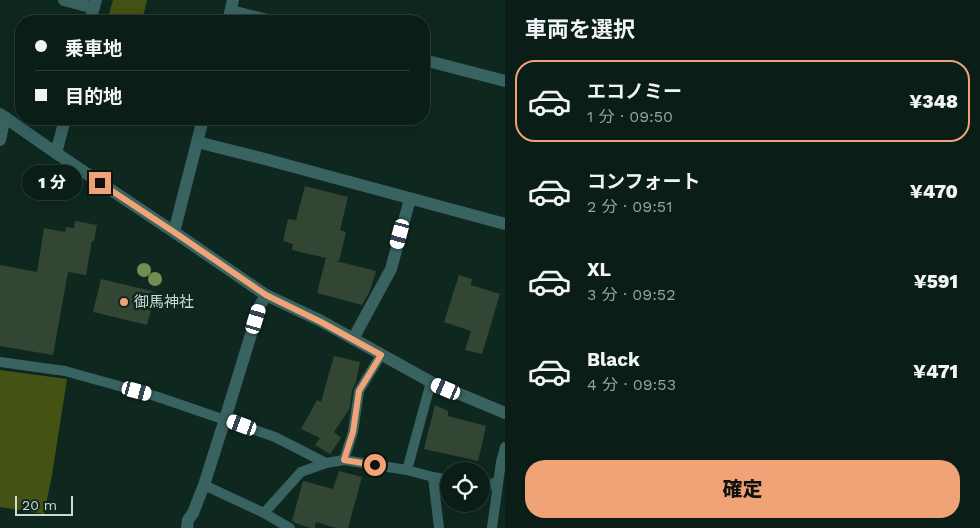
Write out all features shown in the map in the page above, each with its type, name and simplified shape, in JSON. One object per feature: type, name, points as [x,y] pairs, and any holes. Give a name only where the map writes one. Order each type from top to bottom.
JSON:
[{"type":"street","points":[[64,0],[94,4]]},
{"type":"street","points":[[231,11],[247,15]]},
{"type":"street","points":[[430,62],[505,81]]},
{"type":"street","points":[[0,140],[2,116],[15,125]]},
{"type":"street","points":[[15,125],[266,295],[321,322],[430,382],[505,412]]},
{"type":"street","points":[[56,153],[63,125]]},
{"type":"street","points":[[174,232],[201,125]]},
{"type":"street","points":[[197,142],[505,224]]},
{"type":"street","points":[[353,339],[391,269],[410,199]]},
{"type":"street","points":[[187,528],[188,520],[193,513],[204,485],[260,305],[266,295]]},
{"type":"lane","points":[[344,460],[353,432],[359,391],[381,355]]},
{"type":"lane","points":[[0,362],[65,371],[155,396],[274,437],[326,463]]},
{"type":"lane","points":[[407,470],[430,382]]},
{"type":"lane","points":[[492,528],[501,462],[505,447]]},
{"type":"lane","points":[[264,512],[301,472],[326,463],[344,460],[407,470],[440,478]]},
{"type":"lane","points":[[433,477],[439,528]]},
{"type":"lane","points":[[490,485],[498,481]]},
{"type":"lane","points":[[204,485],[264,512],[290,528]]},
{"type":"green space","points":[[113,0],[147,0],[143,15],[109,15]]},
{"type":"green space","points":[[0,370],[67,379],[44,514],[0,507]]},
{"type":"building","points":[[305,186],[348,197],[340,230],[346,232],[339,261],[332,260],[376,271],[370,291],[362,305],[317,293],[326,258],[292,250],[293,244],[283,241],[288,219],[296,220]]},
{"type":"building","points":[[75,221],[97,225],[86,275],[68,272],[53,355],[0,346],[0,265],[37,272],[44,228],[65,232],[66,227],[74,228]]},
{"type":"building","points":[[459,275],[472,279],[471,285],[500,294],[482,354],[465,350],[471,331],[444,322]]},
{"type":"building","name":"御馬神社","points":[[101,279],[156,292],[147,325],[93,312]]},
{"type":"building","points":[[334,356],[360,362],[356,382],[352,390],[350,408],[334,432],[341,438],[330,454],[315,445],[320,438],[301,429],[317,400],[321,402]]},
{"type":"building","points":[[435,405],[448,411],[448,416],[486,426],[478,461],[424,449]]},
{"type":"building","points":[[339,471],[362,477],[348,528],[336,528],[316,522],[315,528],[311,528],[292,521],[303,481],[333,489]]},
{"type":"place","name":"御馬神社","points":[[124,302]]},
{"type":"route","points":[[100,183],[266,295],[321,322],[381,355],[359,391],[353,432],[344,460],[375,465]]}]
